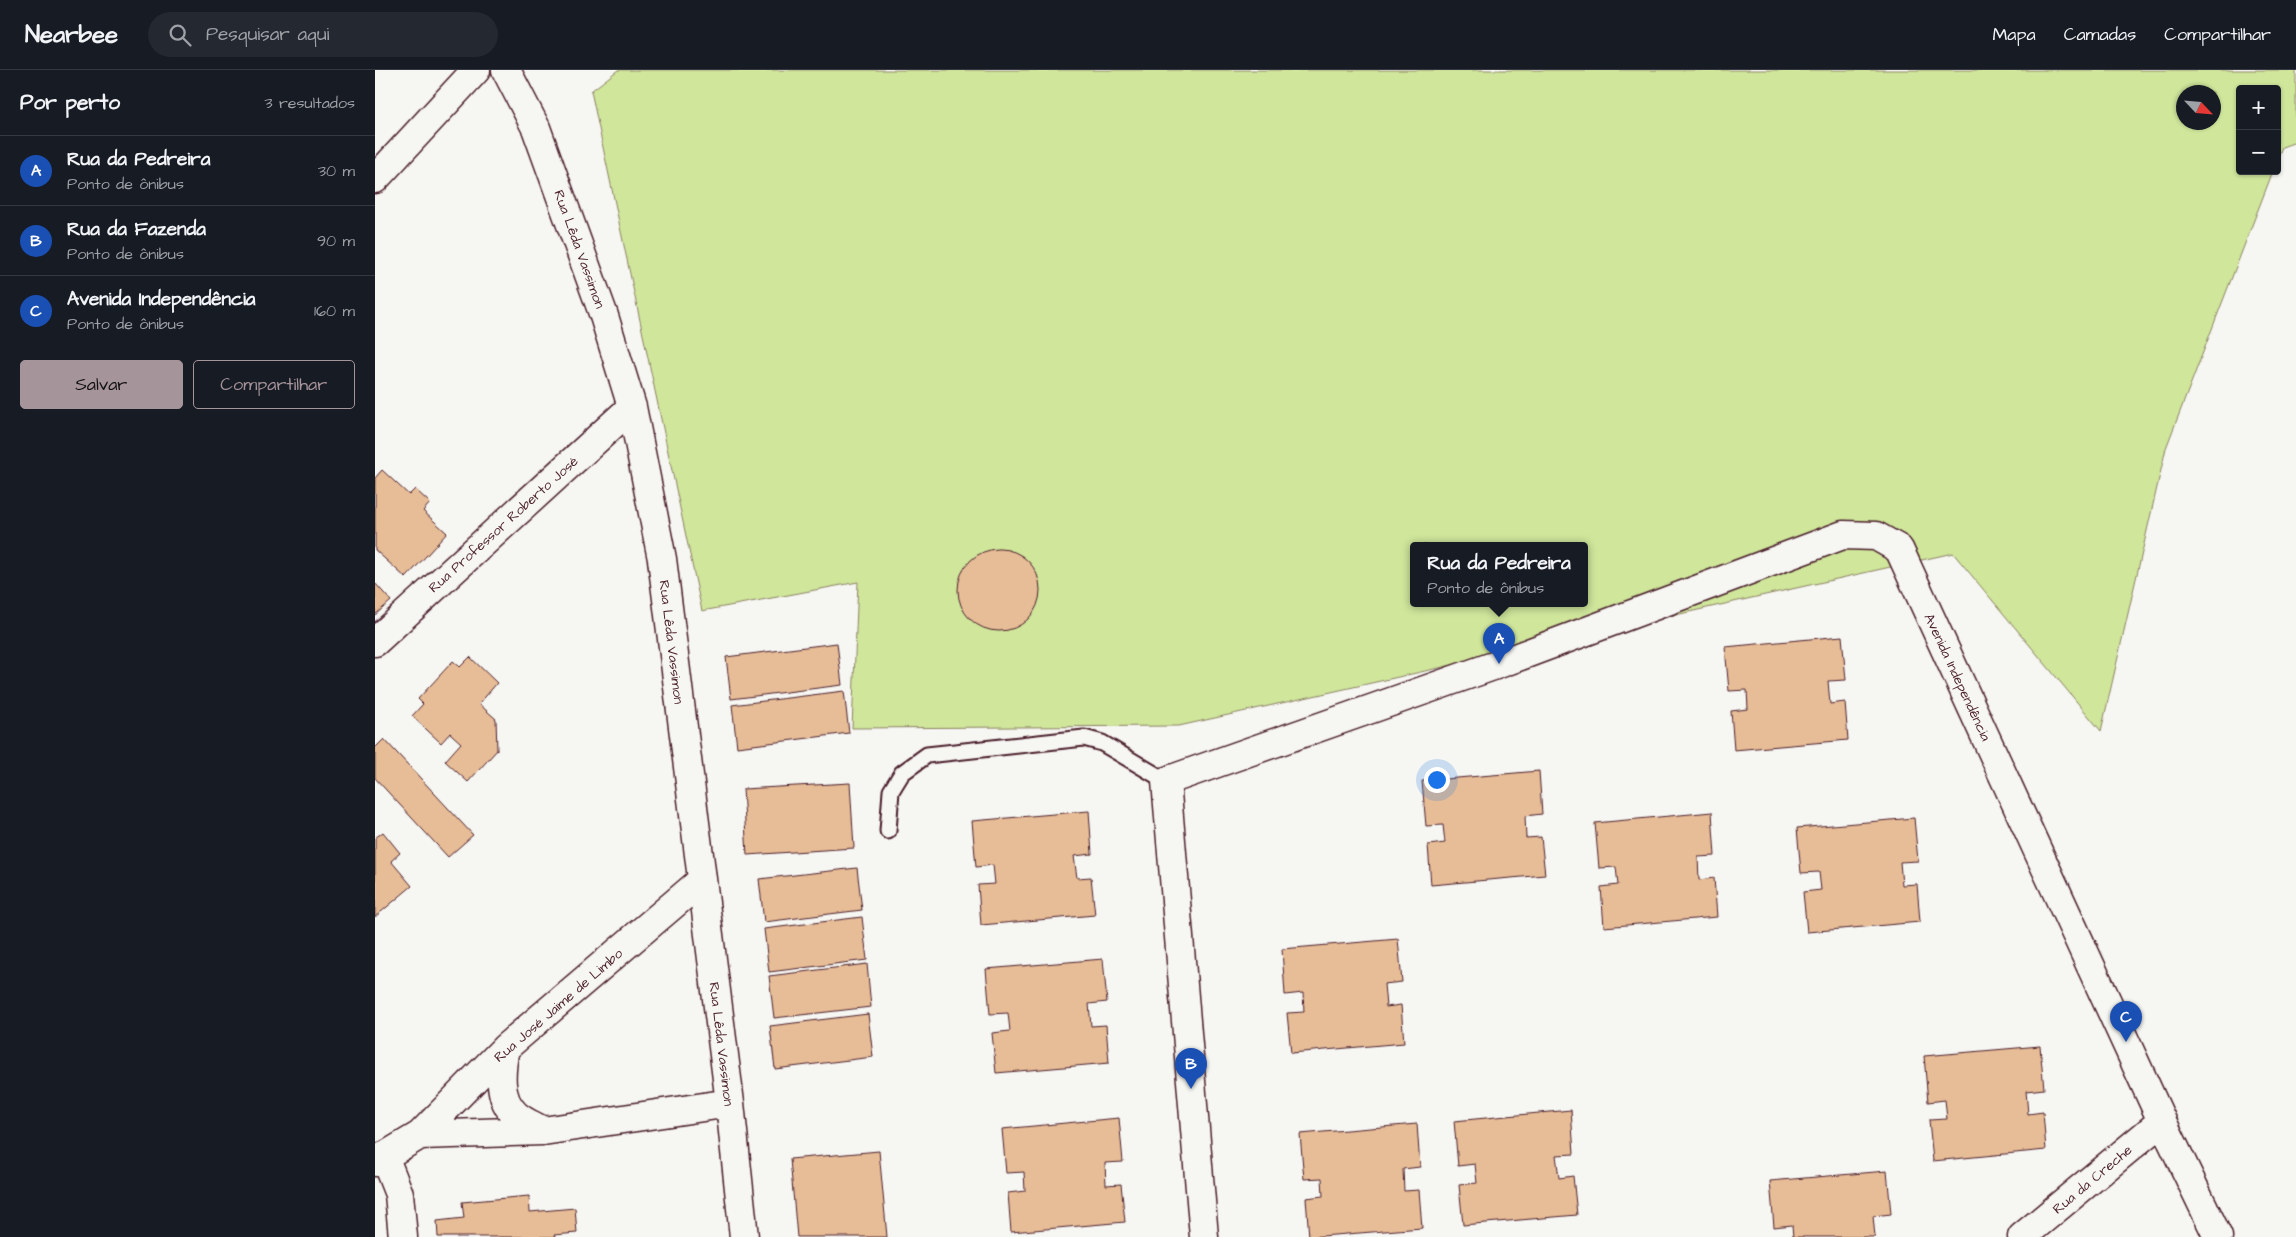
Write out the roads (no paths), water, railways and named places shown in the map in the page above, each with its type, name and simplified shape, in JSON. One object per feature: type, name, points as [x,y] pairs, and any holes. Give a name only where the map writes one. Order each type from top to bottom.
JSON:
[{"type":"street","points":[[375,179],[476,70]]},
{"type":"street","name":"Rua Lêda Vassimon","points":[[506,70],[536,128],[604,316],[631,407],[661,559],[730,1103],[744,1237]]},
{"type":"street","name":"Rua Professor Roberto José","points":[[375,642],[631,407]]},
{"type":"street","name":"Avenida Independência","points":[[1166,781],[1499,664],[1843,535],[1876,536],[1899,550],[2162,1121],[2218,1237]]},
{"type":"street","points":[[1166,781],[1204,1237]]},
{"type":"street","name":"Rua José Jaime de Limbo","points":[[380,1159],[419,1135],[505,1048],[701,881]]},
{"type":"street","points":[[505,1048],[502,1068],[503,1096],[515,1115],[543,1131]]},
{"type":"street","name":"Rua José Jaime de Limbo","points":[[419,1135],[543,1131],[730,1103]]},
{"type":"street","name":"Rua da Creche","points":[[2022,1237],[2162,1121]]},
{"type":"street","points":[[380,1159],[399,1194],[403,1237]]},
{"type":"lane","points":[[888,831],[891,791],[902,773],[927,755],[1084,738],[1102,744],[1166,781]]},
{"type":"place","name":"Rua da Pedreira","points":[[1499,664]]},
{"type":"place","name":"Avenida Independência","points":[[2126,1042]]},
{"type":"place","name":"Rua da Fazenda","points":[[1191,1089]]}]
